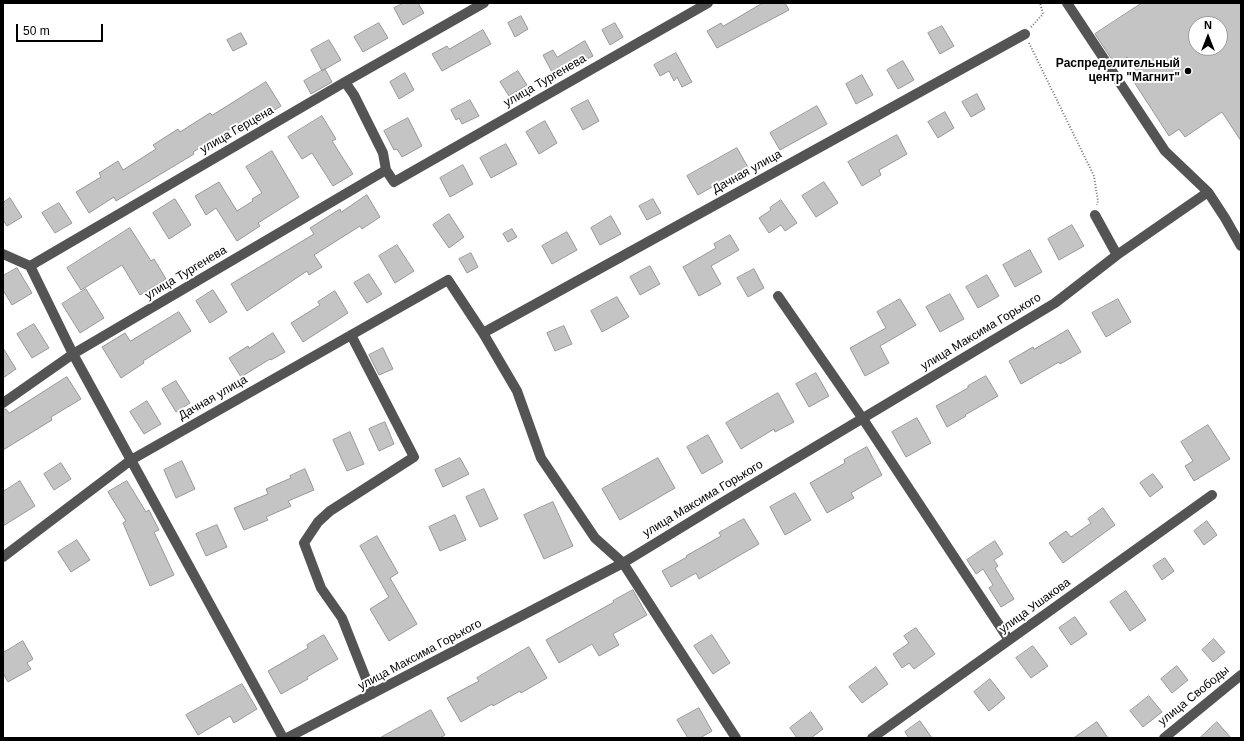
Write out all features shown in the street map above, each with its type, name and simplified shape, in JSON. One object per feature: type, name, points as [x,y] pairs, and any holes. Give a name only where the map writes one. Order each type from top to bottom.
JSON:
[{"type":"street","name":"улица Герцена","points":[[30,266],[345,82],[484,3]]},
{"type":"street","name":"улица Тургенева","points":[[3,403],[73,354],[386,170],[394,182],[708,3]]},
{"type":"street","points":[[1067,3],[1165,151],[1208,192],[1241,246]]},
{"type":"street","name":"Дачная улица","points":[[3,557],[131,460],[448,280],[483,333],[1024,34]]},
{"type":"street","points":[[345,82],[354,95],[383,153],[386,170]]},
{"type":"street","name":"улица Максима Горького","points":[[287,738],[623,563],[1055,303],[1117,255],[1208,192]]},
{"type":"street","points":[[1095,215],[1117,255]]},
{"type":"street","points":[[3,254],[30,266],[73,354],[283,738]]},
{"type":"street","points":[[778,296],[863,419],[1009,640]]},
{"type":"street","points":[[483,333],[517,391],[541,458],[595,538],[623,563],[736,738]]},
{"type":"street","points":[[351,335],[414,457],[330,511],[318,522],[304,543],[321,588],[342,618],[372,694]]},
{"type":"street","name":"улица Ушакова","points":[[872,738],[1212,495]]},
{"type":"street","name":"улица Свободы","points":[[1164,738],[1241,675]]},
{"type":"path","points":[[1040,3],[1043,14],[1024,34],[1094,176],[1098,201],[1095,215]]},
{"type":"building","points":[[404,3],[418,3],[424,13],[403,25],[394,8]]},
{"type":"building","points":[[763,3],[785,3],[789,10],[717,48],[707,31],[721,23],[723,26]]},
{"type":"building","name":"Распределительный центр \"Магнит\"","points":[[1142,3],[1241,3],[1241,141],[1222,112],[1185,137],[1179,129],[1169,136],[1134,82],[1140,77],[1127,57],[1115,64],[1095,34]]},
{"type":"building","points":[[521,16],[528,29],[515,37],[508,23]]},
{"type":"building","points":[[379,23],[388,38],[363,52],[354,37]]},
{"type":"building","points":[[615,23],[623,37],[610,45],[602,30]]},
{"type":"building","points":[[942,26],[954,46],[940,54],[928,33]]},
{"type":"building","points":[[483,30],[491,44],[442,71],[432,54],[447,46],[449,49]]},
{"type":"building","points":[[241,33],[247,44],[233,51],[227,40]]},
{"type":"building","points":[[329,40],[341,60],[322,71],[311,50]]},
{"type":"building","points":[[585,41],[593,56],[554,76],[543,55],[553,50],[557,57]]},
{"type":"building","points":[[676,53],[692,82],[682,87],[677,77],[674,81],[669,71],[660,76],[654,65]]},
{"type":"building","points":[[903,61],[914,80],[898,89],[887,70]]},
{"type":"building","points":[[325,69],[332,82],[311,94],[304,81]]},
{"type":"building","points":[[518,71],[527,85],[509,96],[500,82]]},
{"type":"building","points":[[405,73],[414,90],[399,99],[390,82]]},
{"type":"building","points":[[862,75],[873,95],[856,104],[846,84]]},
{"type":"building","points":[[266,82],[281,106],[238,133],[234,127],[193,152],[194,154],[116,201],[114,197],[89,213],[76,192],[101,177],[99,173],[118,161],[123,170],[156,149],[153,145],[178,129],[180,132],[210,113],[212,115]]},
{"type":"building","points":[[977,94],[985,109],[971,117],[962,102]]},
{"type":"building","points":[[470,100],[479,116],[462,124],[459,118],[456,120],[451,110]]},
{"type":"building","points":[[588,100],[599,121],[583,130],[571,109]]},
{"type":"building","points":[[817,106],[827,124],[780,150],[770,133]]},
{"type":"building","points":[[945,112],[954,128],[938,138],[928,122]]},
{"type":"building","points":[[322,116],[336,139],[332,141],[353,174],[333,186],[312,153],[302,159],[288,137]]},
{"type":"building","points":[[408,118],[422,146],[402,157],[397,149],[394,150],[384,131]]},
{"type":"building","points":[[545,121],[557,143],[539,154],[526,132]]},
{"type":"building","points":[[897,135],[907,154],[879,170],[881,175],[862,186],[848,162]]},
{"type":"building","points":[[506,144],[517,164],[491,178],[480,158]]},
{"type":"building","points":[[737,148],[749,169],[728,181],[726,179],[698,195],[687,176]]},
{"type":"building","points":[[272,151],[299,197],[258,223],[260,226],[237,241],[216,208],[206,215],[195,196],[219,182],[237,211],[253,201],[252,199],[262,193],[246,167]]},
{"type":"building","points":[[463,165],[473,184],[450,197],[440,178]]},
{"type":"building","points":[[824,182],[838,203],[816,217],[802,196]]},
{"type":"building","points":[[367,195],[380,217],[362,229],[360,226],[314,255],[322,267],[309,275],[307,271],[247,311],[231,284],[314,234],[310,228],[340,209],[341,212]]},
{"type":"building","points":[[10,198],[22,217],[7,226],[3,220],[3,203]]},
{"type":"building","points":[[175,199],[191,225],[169,239],[153,213]]},
{"type":"building","points":[[653,199],[661,213],[647,220],[639,206]]},
{"type":"building","points":[[781,200],[797,223],[785,231],[781,225],[769,233],[759,218],[771,210],[770,208]]},
{"type":"building","points":[[59,203],[72,223],[55,233],[42,213]]},
{"type":"building","points":[[449,214],[464,237],[449,248],[433,225]]},
{"type":"building","points":[[611,216],[621,234],[600,245],[591,228]]},
{"type":"building","points":[[1072,225],[1084,246],[1059,260],[1048,239]]},
{"type":"building","points":[[130,228],[151,261],[154,259],[166,279],[140,295],[122,265],[81,290],[67,268]]},
{"type":"building","points":[[512,229],[517,237],[508,242],[503,234]]},
{"type":"building","points":[[567,232],[577,250],[552,264],[542,246]]},
{"type":"building","points":[[730,235],[739,250],[711,266],[721,284],[699,296],[683,267],[716,248],[714,244]]},
{"type":"building","points":[[397,245],[414,271],[395,283],[379,256]]},
{"type":"building","points":[[1030,250],[1042,272],[1015,287],[1003,265]]},
{"type":"building","points":[[471,253],[478,267],[467,273],[459,259]]},
{"type":"building","points":[[650,266],[660,284],[640,295],[630,277]]},
{"type":"building","points":[[17,268],[32,293],[12,305],[3,290],[3,276]]},
{"type":"building","points":[[754,269],[764,288],[748,297],[737,278]]},
{"type":"building","points":[[369,274],[382,294],[367,303],[354,283]]},
{"type":"building","points":[[987,275],[999,296],[978,308],[966,287]]},
{"type":"building","points":[[86,289],[104,318],[80,333],[62,304]]},
{"type":"building","points":[[213,290],[227,312],[210,323],[196,301]]},
{"type":"building","points":[[335,291],[348,313],[303,342],[291,323],[320,305],[318,302]]},
{"type":"building","points":[[950,294],[964,319],[940,332],[926,307]]},
{"type":"building","points":[[617,297],[629,317],[602,332],[591,311]]},
{"type":"building","points":[[900,299],[916,325],[880,346],[889,363],[865,376],[850,348],[886,328],[877,312]]},
{"type":"building","points":[[1118,299],[1131,322],[1106,337],[1092,313]]},
{"type":"building","points":[[179,312],[191,331],[143,361],[144,363],[121,378],[102,347],[125,333],[130,341]]},
{"type":"building","points":[[34,324],[49,348],[32,358],[17,334]]},
{"type":"building","points":[[564,326],[572,344],[555,351],[547,333]]},
{"type":"building","points":[[1068,330],[1081,352],[1060,364],[1059,362],[1021,384],[1009,361],[1033,347],[1034,349]]},
{"type":"building","points":[[273,333],[285,352],[271,360],[270,359],[241,377],[229,358]]},
{"type":"building","points":[[3,348],[16,369],[3,378]]},
{"type":"building","points":[[383,348],[393,369],[379,375],[369,355]]},
{"type":"building","points":[[816,373],[829,396],[809,407],[796,384]]},
{"type":"building","points":[[986,376],[998,396],[947,427],[936,406]]},
{"type":"building","points":[[67,377],[81,399],[51,417],[52,420],[3,450],[3,409],[6,409],[9,413]]},
{"type":"building","points":[[176,381],[190,403],[176,412],[162,389]]},
{"type":"building","points":[[778,393],[794,422],[775,432],[774,429],[741,449],[726,423]]},
{"type":"building","points":[[147,401],[161,424],[144,434],[130,412]]},
{"type":"building","points":[[917,418],[931,443],[906,457],[892,432]]},
{"type":"building","points":[[385,422],[394,444],[379,451],[369,429]]},
{"type":"building","points":[[1208,425],[1230,459],[1194,481],[1185,466],[1193,461],[1181,442]]},
{"type":"building","points":[[350,432],[364,464],[347,471],[333,440]]},
{"type":"building","points":[[708,435],[723,462],[702,474],[687,447]]},
{"type":"building","points":[[867,447],[882,475],[851,493],[854,498],[827,513],[810,483],[845,463],[844,460]]},
{"type":"building","points":[[460,458],[469,474],[443,487],[435,470]]},
{"type":"building","points":[[658,458],[675,488],[620,520],[602,489]]},
{"type":"building","points":[[182,461],[195,489],[176,498],[164,470]]},
{"type":"building","points":[[61,463],[71,479],[54,490],[44,474]]},
{"type":"building","points":[[305,469],[314,490],[288,501],[291,506],[266,517],[268,520],[244,530],[234,508],[268,494],[266,489],[291,478],[290,476]]},
{"type":"building","points":[[1153,474],[1163,487],[1150,497],[1140,483]]},
{"type":"building","points":[[20,481],[35,506],[3,526],[3,492]]},
{"type":"building","points":[[127,481],[146,512],[149,510],[159,530],[154,532],[174,575],[150,586],[123,523],[126,521],[108,492]]},
{"type":"building","points":[[484,489],[498,519],[480,527],[466,497]]},
{"type":"building","points":[[795,493],[811,520],[785,535],[770,507]]},
{"type":"building","points":[[553,502],[573,546],[544,559],[524,515]]},
{"type":"building","points":[[1103,508],[1115,525],[1063,563],[1049,543],[1066,531],[1071,537],[1091,523],[1088,519]]},
{"type":"building","points":[[455,515],[466,540],[440,551],[429,527]]},
{"type":"building","points":[[744,519],[759,544],[699,579],[696,573],[671,587],[662,571],[721,536],[719,533]]},
{"type":"building","points":[[1207,521],[1217,535],[1204,545],[1194,531]]},
{"type":"building","points":[[217,525],[227,547],[206,556],[196,534]]},
{"type":"building","points":[[377,536],[398,573],[390,578],[417,624],[389,641],[370,609],[389,597],[360,546]]},
{"type":"building","points":[[77,540],[90,560],[71,572],[58,552]]},
{"type":"building","points":[[995,541],[1003,554],[994,560],[998,566],[995,568],[1014,599],[1001,607],[989,588],[993,585],[983,569],[976,574],[967,560]]},
{"type":"building","points":[[1165,558],[1174,571],[1162,580],[1153,566]]},
{"type":"building","points":[[633,590],[647,615],[613,634],[619,645],[599,656],[592,644],[559,663],[546,640]]},
{"type":"building","points":[[1126,591],[1146,620],[1130,631],[1110,602]]},
{"type":"building","points":[[1075,617],[1087,634],[1071,645],[1059,628]]},
{"type":"building","points":[[916,628],[935,654],[914,669],[909,663],[902,668],[893,654],[909,643],[904,636]]},
{"type":"building","points":[[324,635],[338,659],[307,677],[308,679],[281,694],[268,671],[308,648],[307,645]]},
{"type":"building","points":[[712,635],[730,663],[713,674],[694,646]]},
{"type":"building","points":[[1214,639],[1225,652],[1213,662],[1202,650]]},
{"type":"building","points":[[23,641],[33,659],[27,663],[31,669],[8,682],[3,673],[3,653]]},
{"type":"building","points":[[1033,646],[1048,666],[1031,678],[1016,658]]},
{"type":"building","points":[[529,647],[547,678],[521,693],[520,691],[493,706],[492,704],[461,722],[447,698],[479,681],[477,678]]},
{"type":"building","points":[[1177,666],[1188,680],[1172,693],[1161,679]]},
{"type":"building","points":[[876,667],[888,684],[862,703],[849,687]]},
{"type":"building","points":[[990,679],[1005,698],[989,711],[974,692]]},
{"type":"building","points":[[242,684],[257,709],[234,723],[230,716],[198,735],[186,715]]},
{"type":"building","points":[[1149,696],[1162,712],[1143,727],[1130,711]]},
{"type":"building","points":[[699,708],[712,731],[700,738],[688,738],[677,720]]},
{"type":"building","points":[[431,710],[445,735],[440,738],[380,738]]},
{"type":"building","points":[[811,712],[823,729],[811,738],[797,738],[790,728]]},
{"type":"building","points":[[920,721],[932,738],[909,738],[905,732]]},
{"type":"building","points":[[1097,722],[1108,738],[1074,738]]},
{"type":"building","points":[[1217,722],[1231,738],[1200,738]]},
{"type":"place","name":"Распределительный центр \"Магнит\"","points":[[1188,71]]}]
